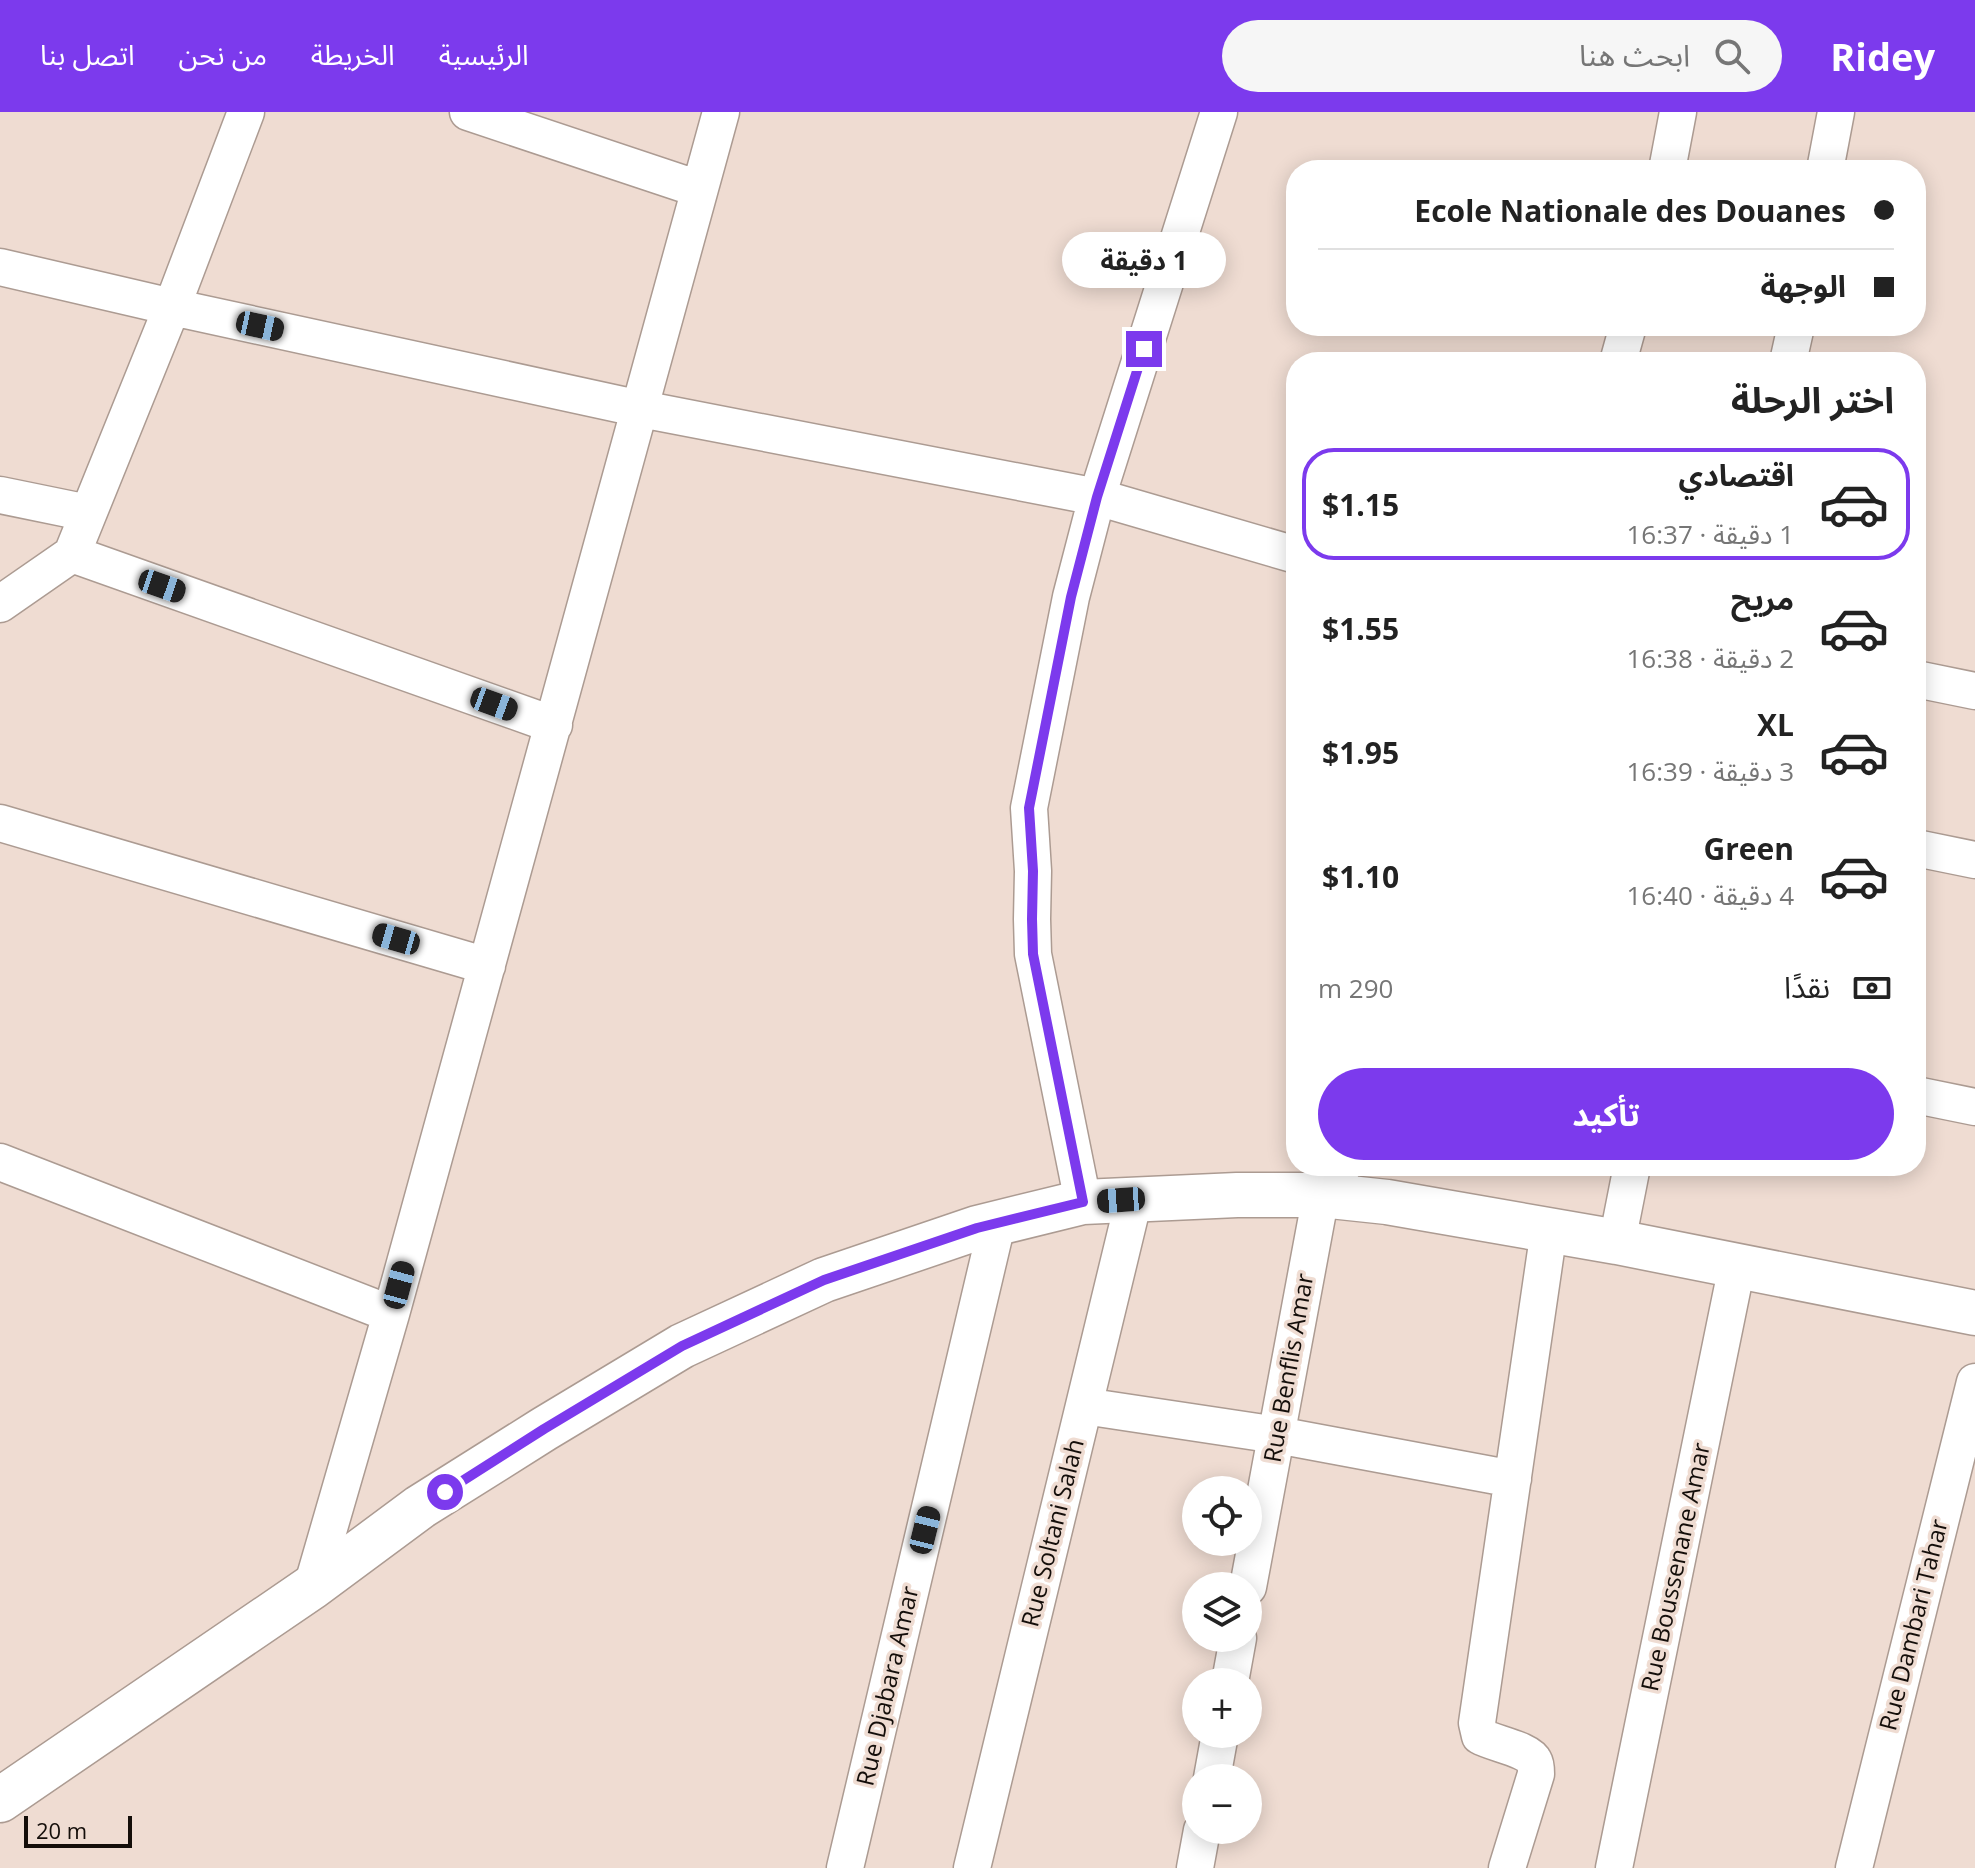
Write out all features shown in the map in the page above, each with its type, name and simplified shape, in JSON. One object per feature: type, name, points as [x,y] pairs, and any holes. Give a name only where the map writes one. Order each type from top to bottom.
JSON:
[{"type":"main road","points":[[0,1800],[312,1587],[420,1507],[682,1346],[824,1280],[977,1228],[1083,1202],[1237,1195],[1332,1186],[1387,1202],[1617,1242],[1975,1313]]},
{"type":"street","points":[[0,604],[72,554],[172,307],[246,112]]},
{"type":"street","points":[[468,112],[699,189]]},
{"type":"street","points":[[312,1587],[391,1314],[721,112]]},
{"type":"street","points":[[1083,1202],[1033,954],[1029,808],[1071,597],[1097,497],[1219,112]]},
{"type":"street","points":[[1669,160],[1678,112]]},
{"type":"street","points":[[1827,160],[1836,112]]},
{"type":"street","points":[[0,267],[641,409],[1097,497],[1286,552]]},
{"type":"street","points":[[0,495],[88,513]]},
{"type":"street","points":[[72,554],[554,725]]},
{"type":"street","points":[[1926,681],[1975,691]]},
{"type":"street","points":[[0,823],[487,966]]},
{"type":"street","points":[[1926,850],[1975,860]]},
{"type":"street","points":[[1926,1097],[1975,1107]]},
{"type":"street","points":[[0,1162],[391,1314]]},
{"type":"street","points":[[1617,1242],[1630,1176]]},
{"type":"street","name":"Rue Benflis Amar","points":[[1251,1572],[1277,1435],[1332,1186]]},
{"type":"street","name":"Rue Soltani Salah","points":[[972,1868],[1134,1199]]},
{"type":"street","name":"Rue Djabara Amar","points":[[845,1868],[997,1224]]},
{"type":"street","points":[[1507,1868],[1536,1774],[1535,1764],[1530,1755],[1480,1736],[1477,1723],[1549,1230]]},
{"type":"street","name":"Rue Boussenane Amar","points":[[1614,1868],[1737,1266]]},
{"type":"street","name":"Rue Dambari Tahar","points":[[1854,1868],[1975,1382]]},
{"type":"street","points":[[1084,1406],[1277,1435],[1513,1479]]},
{"type":"street","points":[[1195,1868],[1199,1844]]},
{"type":"route","points":[[445,1492],[682,1346],[824,1280],[977,1228],[1083,1202],[1033,954],[1029,808],[1071,597],[1097,497],[1144,349]]}]
